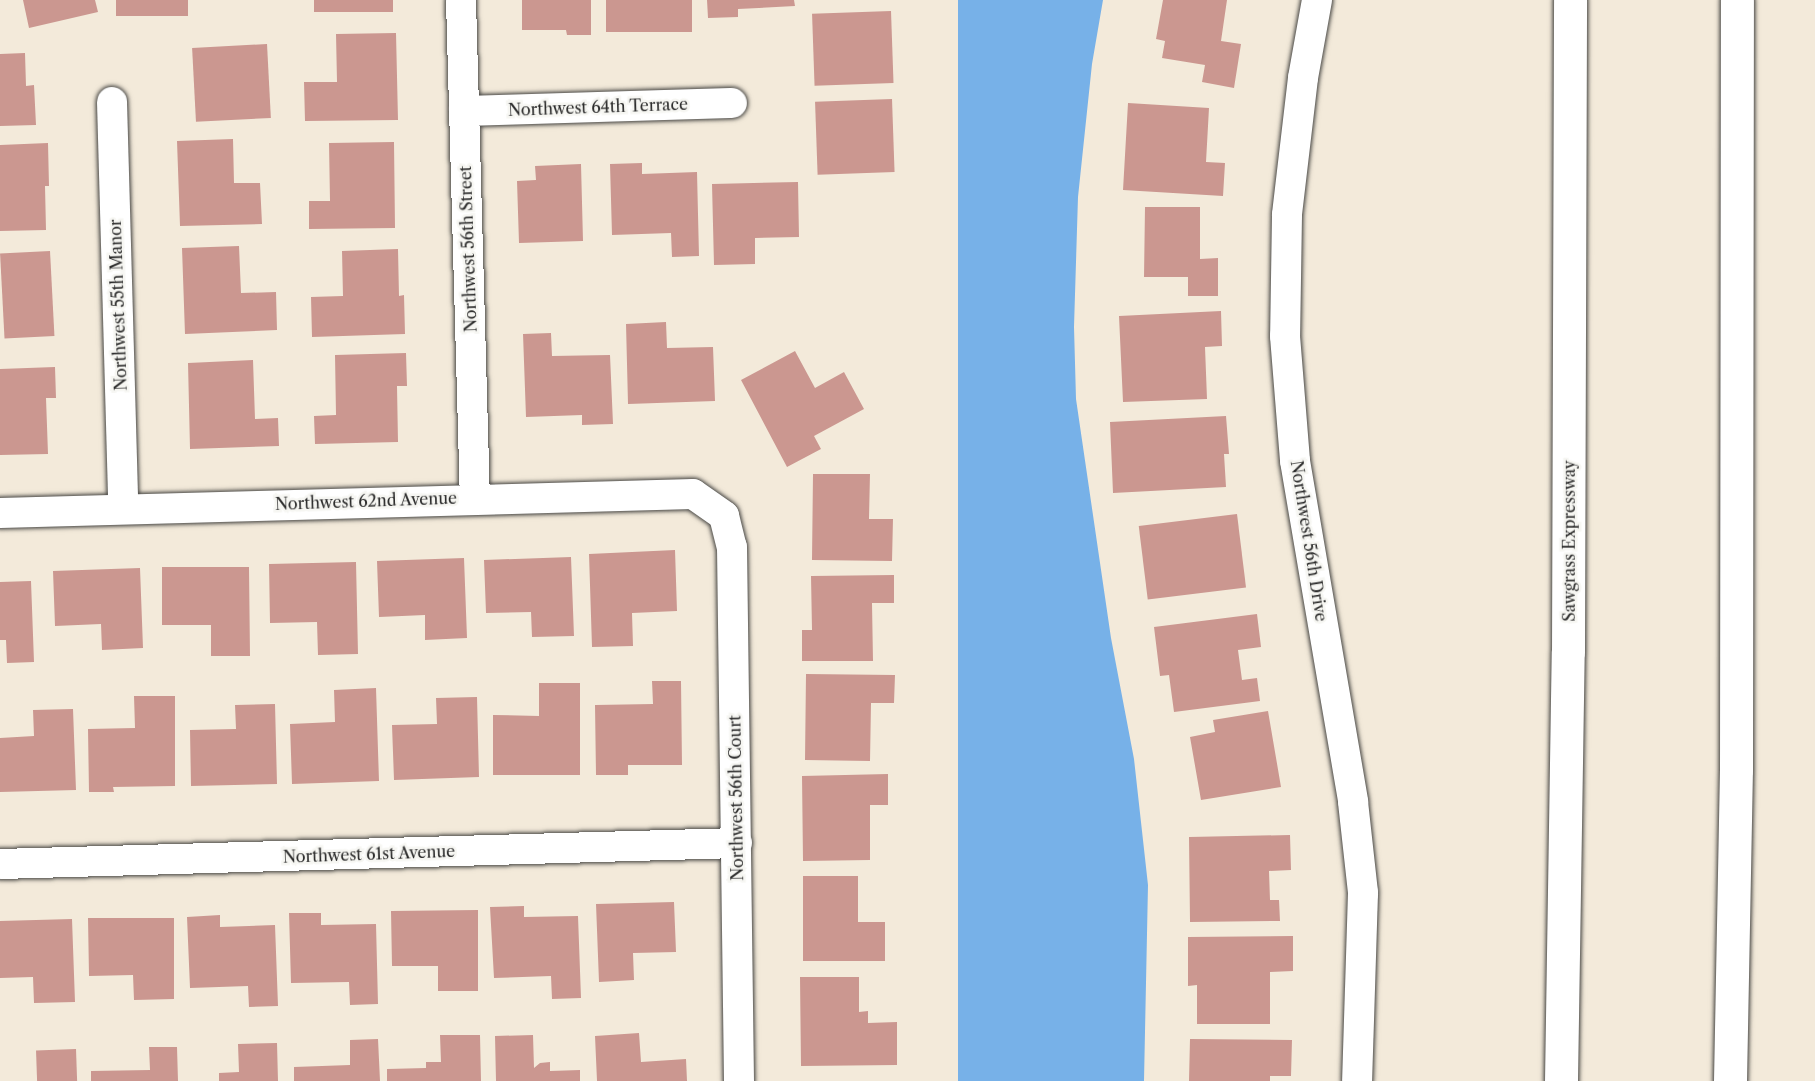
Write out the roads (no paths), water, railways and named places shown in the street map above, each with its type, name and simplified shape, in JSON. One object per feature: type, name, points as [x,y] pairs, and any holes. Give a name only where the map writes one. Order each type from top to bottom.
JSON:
[{"type":"highway","name":"Sawgrass Expressway","points":[[1561,1081],[1568,641],[1570,0]]},
{"type":"highway","points":[[1730,1081],[1736,747],[1737,0]]},
{"type":"street","name":"Northwest 56th Street","points":[[461,0],[474,498]]},
{"type":"street","name":"Northwest 56th Drive","points":[[1317,0],[1303,78],[1287,215],[1285,336],[1295,461],[1353,802],[1363,893],[1357,1081]]},
{"type":"street","name":"Northwest 55th Manor","points":[[112,102],[123,508]]},
{"type":"street","name":"Northwest 64th Terrace","points":[[464,111],[732,103]]},
{"type":"street","name":"Northwest 62nd Avenue","points":[[0,513],[474,498],[693,494],[724,516]]},
{"type":"street","name":"Northwest 56th Court","points":[[724,516],[732,547],[739,1081]]},
{"type":"street","name":"Northwest 61st Avenue","points":[[0,864],[737,843]]},
{"type":"water","points":[[958,0],[1103,0],[1092,64],[1078,197],[1074,327],[1076,399],[1111,638],[1134,759],[1148,885],[1144,1081],[958,1081]]}]
